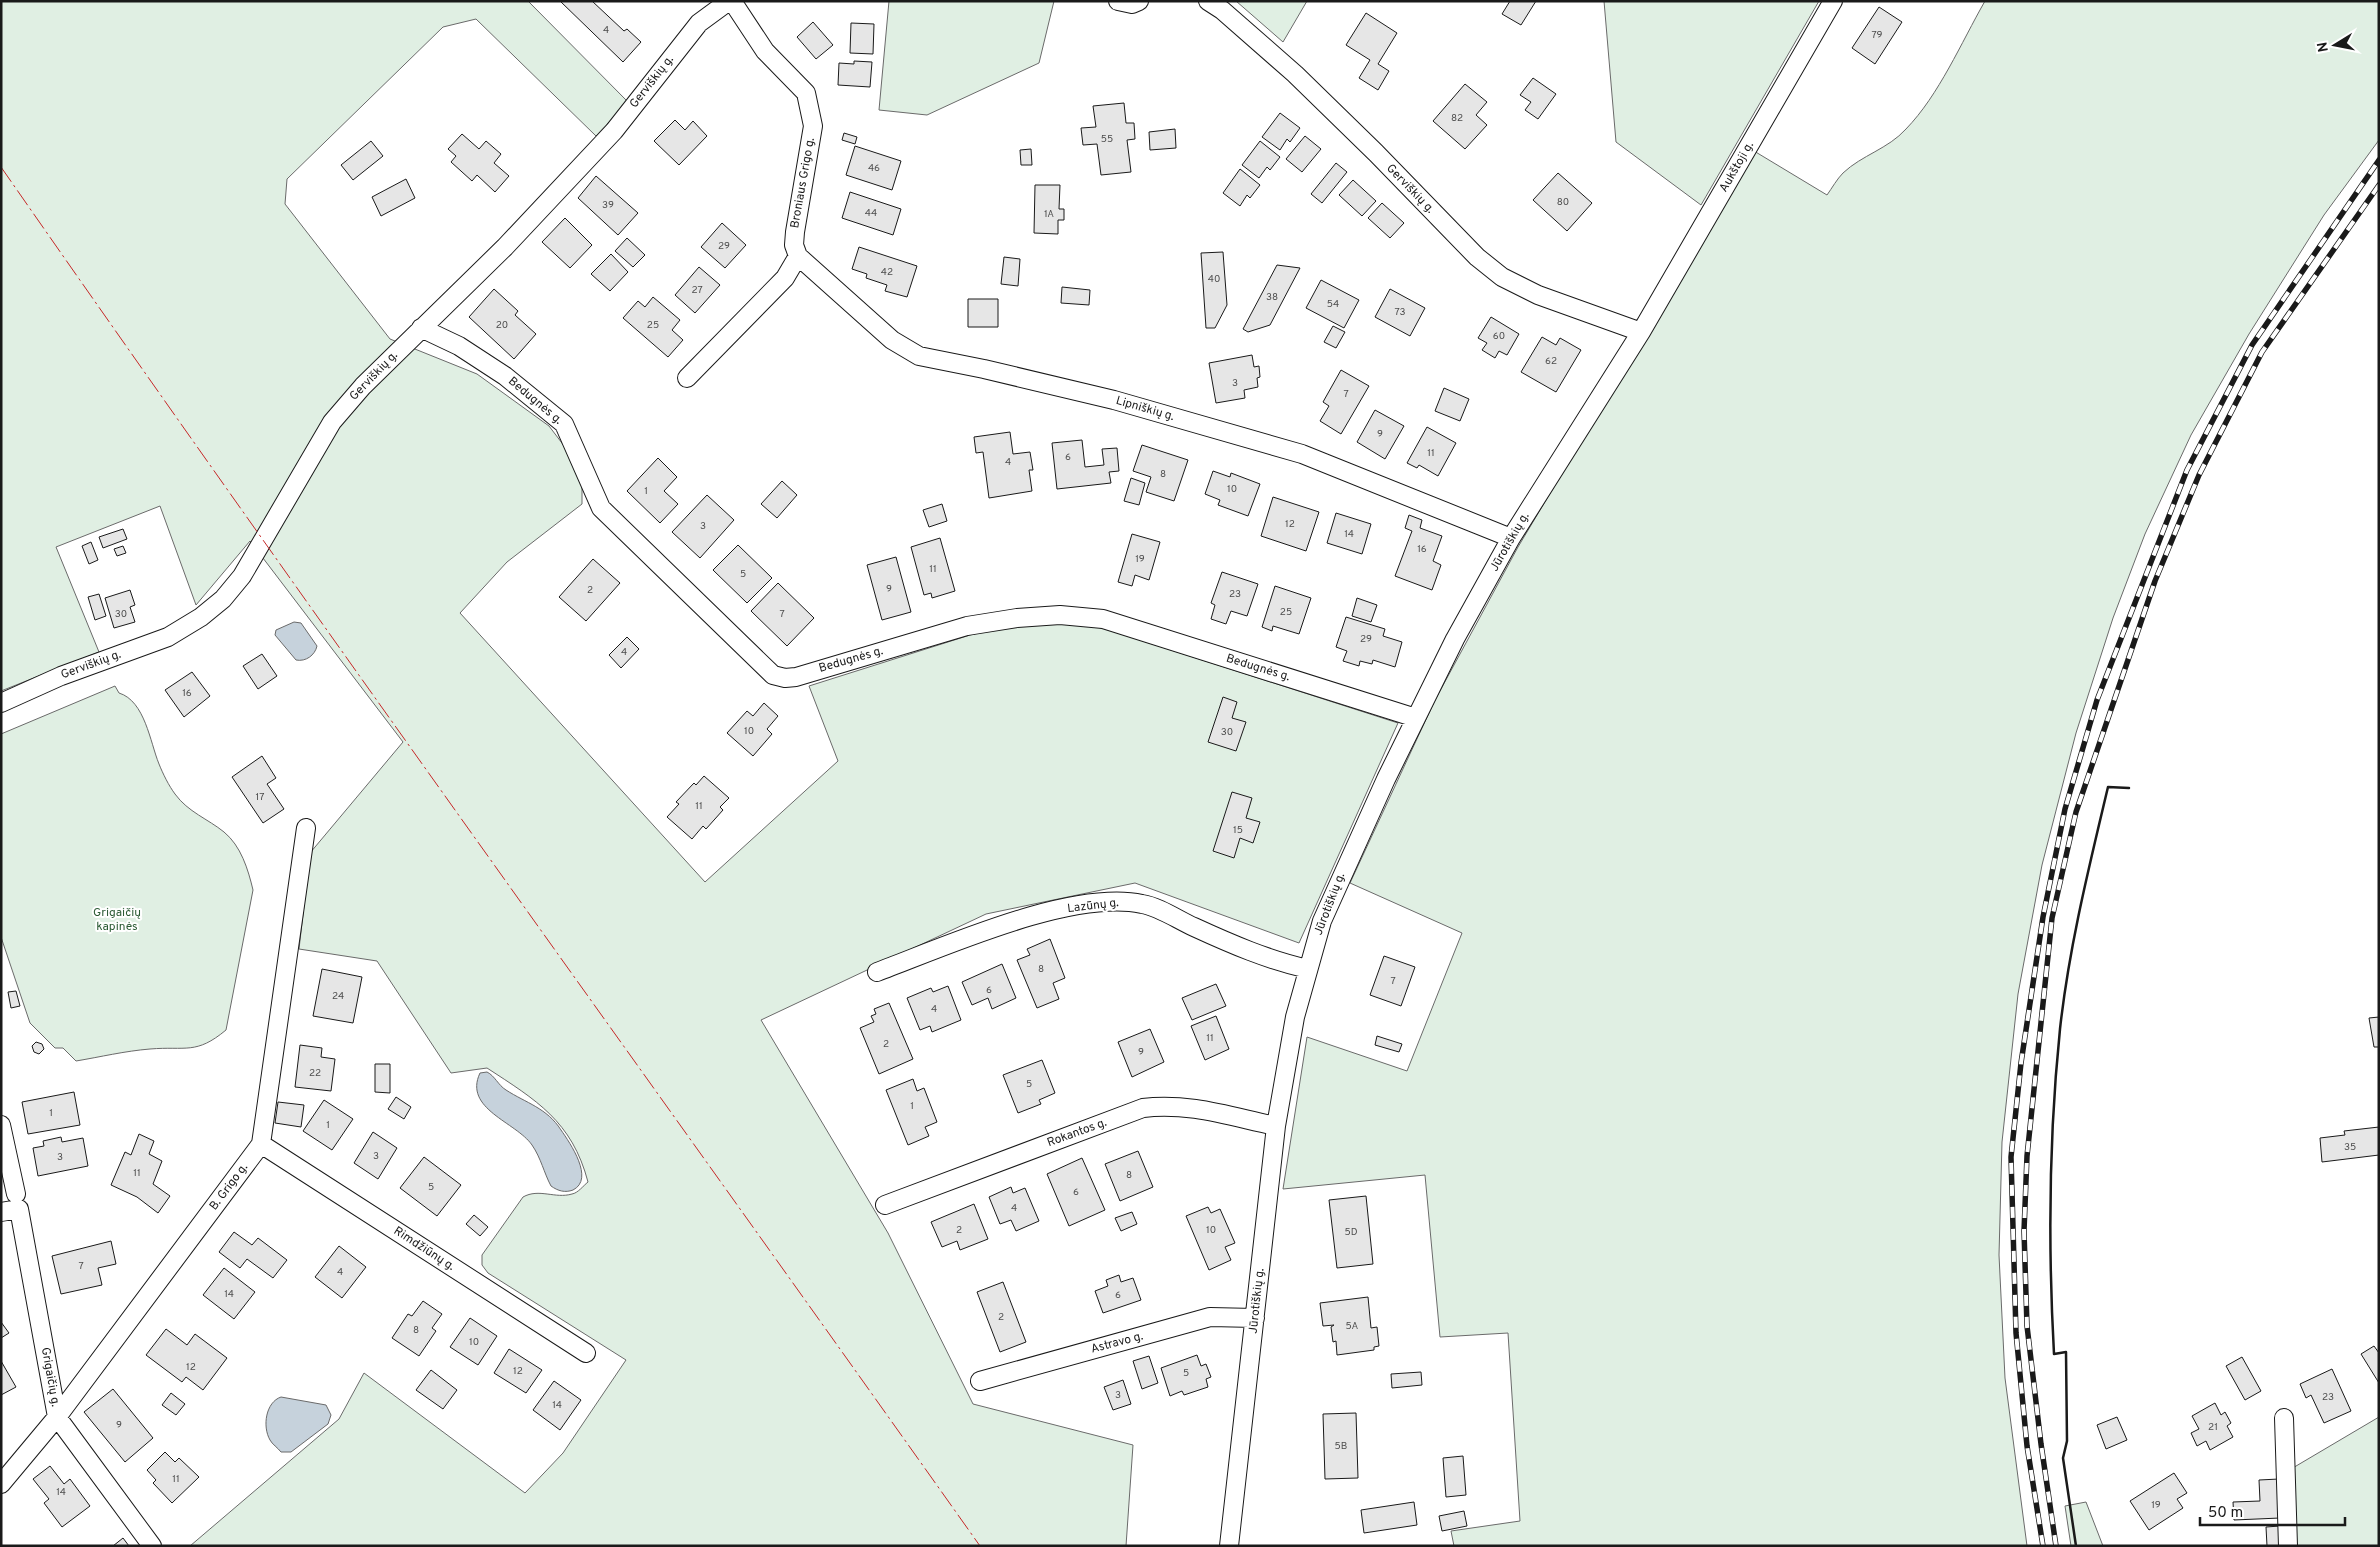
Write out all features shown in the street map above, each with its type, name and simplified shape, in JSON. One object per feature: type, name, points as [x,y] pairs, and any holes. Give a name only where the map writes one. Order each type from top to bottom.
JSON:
[{"type":"street","name":"Broniaus Grigo g.","points":[[730,1],[765,51],[806,93],[813,126],[794,232],[794,245],[798,256]]},
{"type":"street","name":"Gerviškių g.","points":[[1,703],[61,676],[168,637],[201,617],[223,599],[246,569],[332,422],[362,386],[505,247],[614,131],[699,23],[730,1]]},
{"type":"street","points":[[1118,1],[1132,4],[1139,1]]},
{"type":"street","name":"Gerviškių g.","points":[[1208,1],[1222,10],[1295,74],[1376,153],[1477,258],[1502,277],[1538,295],[1640,332]]},
{"type":"street","name":"Aukštoji g.","points":[[1640,332],[1833,1]]},
{"type":"street","points":[[687,378],[785,278],[798,256]]},
{"type":"street","name":"Lipniškių g.","points":[[798,256],[892,340],[919,356],[984,369],[1114,400],[1302,454],[1511,538]]},
{"type":"street","name":"Bedugnės g.","points":[[421,328],[459,346],[505,376],[564,424],[601,508],[773,675],[785,678],[796,677],[967,626],[1017,618],[1060,615],[1103,619],[1416,718]]},
{"type":"street","name":"Jūrotiškių g.","points":[[1229,1546],[1276,1126],[1294,1017],[1322,921],[1345,868],[1455,640],[1511,538],[1640,332]]},
{"type":"street","name":"B. Grigo g.","points":[[1,1484],[57,1417],[261,1144],[306,828]]},
{"type":"street","name":"Lazūnų g.","points":[[877,972],[1010,924],[1057,910],[1121,902],[1144,904],[1240,948],[1282,963],[1308,969]]},
{"type":"street","name":"Rokantos g.","points":[[885,1205],[1143,1108],[1164,1105],[1188,1107],[1276,1126]]},
{"type":"street","name":"Grigaičių g.","points":[[1,1125],[18,1202],[57,1417],[152,1546]]},
{"type":"street","name":"Rimdžiūnų g.","points":[[261,1144],[586,1352]]},
{"type":"street","points":[[1,1212],[18,1202]]},
{"type":"street","name":"Astravo g.","points":[[980,1381],[1210,1318],[1255,1318]]},
{"type":"street","points":[[2284,1418],[2288,1546]]},
{"type":"green space","points":[[1,1],[528,1],[628,102],[596,136],[476,19],[443,27],[287,179],[285,204],[390,339],[477,374],[549,426],[568,451],[582,486],[582,504],[507,562],[460,613],[705,882],[838,761],[809,686],[970,635],[1014,624],[1077,623],[1106,629],[1398,723],[1299,943],[1135,883],[986,914],[761,1020],[888,1233],[973,1404],[1133,1445],[1126,1546],[190,1546],[339,1419],[364,1373],[525,1493],[563,1453],[626,1360],[488,1273],[482,1265],[482,1255],[523,1197],[535,1193],[572,1194],[588,1182],[581,1161],[562,1128],[536,1102],[487,1068],[451,1073],[377,961],[299,949],[310,853],[403,742],[250,541],[196,605],[160,506],[56,547],[99,652],[1,691]]},
{"type":"green space","points":[[889,1],[1054,1],[1039,63],[927,115],[879,110]]},
{"type":"green space","points":[[1236,1],[1307,1],[1283,42]]},
{"type":"green space","points":[[1604,1],[1819,1],[1701,205],[1616,142]]},
{"type":"green space","points":[[1985,1],[2379,1],[2379,140],[2324,215],[2249,334],[2191,435],[2145,534],[2113,618],[2076,733],[2042,865],[2018,994],[2002,1142],[1999,1255],[2005,1378],[2027,1546],[1454,1546],[1451,1531],[1520,1521],[1508,1333],[1440,1337],[1425,1175],[1283,1189],[1307,1037],[1407,1071],[1462,933],[1350,883],[1435,700],[1518,547],[1754,151],[1827,195],[1843,173],[1858,161],[1899,136],[1918,115],[1949,68]]},
{"type":"green space","name":"Grigaičių kapinės","points":[[115,686],[119,693],[128,697],[141,713],[159,764],[173,791],[186,806],[218,827],[235,844],[243,858],[253,890],[226,1030],[207,1043],[190,1048],[141,1050],[76,1061],[63,1048],[55,1048],[30,1023],[1,937],[1,734]]},
{"type":"green space","points":[[2379,1417],[2379,1546],[2294,1546],[2291,1469]]},
{"type":"green space","points":[[2086,1502],[2103,1546],[2071,1546],[2065,1506]]},
{"type":"shaded area","points":[[294,622],[301,623],[317,646],[312,655],[307,659],[296,660],[275,635],[276,630]]},
{"type":"shaded area","points":[[487,1072],[506,1090],[543,1111],[561,1130],[575,1152],[581,1170],[582,1178],[579,1185],[573,1190],[562,1191],[551,1186],[532,1145],[485,1106],[479,1096],[477,1085],[480,1073]]},
{"type":"shaded area","points":[[281,1397],[326,1405],[331,1415],[328,1424],[291,1452],[281,1452],[271,1442],[266,1428],[269,1409]]},
{"type":"building","points":[[560,1],[592,1],[624,31],[627,29],[641,42],[623,62]]},
{"type":"building","points":[[1510,1],[1536,1],[1521,25],[1502,14]]},
{"type":"building","points":[[1879,7],[1902,22],[1875,64],[1852,48]]},
{"type":"building","points":[[1366,13],[1397,33],[1378,64],[1389,71],[1378,90],[1359,78],[1370,60],[1346,45]]},
{"type":"building","points":[[813,22],[833,45],[816,59],[797,37]]},
{"type":"building","points":[[851,23],[874,24],[873,54],[850,53]]},
{"type":"building","points":[[854,61],[872,62],[870,87],[838,85],[839,63],[854,64]]},
{"type":"building","points":[[1533,78],[1556,94],[1538,119],[1525,110],[1531,102],[1520,95]]},
{"type":"building","points":[[1465,84],[1487,102],[1476,115],[1487,125],[1465,149],[1433,121]]},
{"type":"building","points":[[1124,103],[1126,123],[1134,123],[1135,139],[1127,140],[1131,172],[1101,175],[1097,144],[1083,145],[1081,128],[1096,127],[1093,106]]},
{"type":"building","points":[[1280,113],[1300,128],[1290,142],[1287,139],[1280,150],[1262,137]]},
{"type":"building","points":[[675,120],[685,130],[693,121],[707,136],[679,165],[654,141]]},
{"type":"building","points":[[1175,129],[1176,148],[1150,150],[1149,132]]},
{"type":"building","points":[[844,133],[857,137],[855,144],[842,140]]},
{"type":"building","points":[[462,134],[479,149],[486,141],[501,154],[494,163],[509,176],[495,192],[477,175],[472,181],[451,162],[456,156],[448,149]]},
{"type":"building","points":[[1305,136],[1321,149],[1302,172],[1286,159]]},
{"type":"building","points":[[371,141],[383,156],[353,180],[341,165]]},
{"type":"building","points":[[1260,141],[1280,157],[1270,170],[1267,167],[1259,178],[1242,165]]},
{"type":"building","points":[[855,146],[901,161],[892,190],[846,175]]},
{"type":"building","points":[[1031,149],[1032,165],[1021,165],[1020,150]]},
{"type":"building","points":[[1336,163],[1347,172],[1322,203],[1311,194]]},
{"type":"building","points":[[1240,169],[1260,185],[1250,198],[1247,195],[1240,206],[1223,193]]},
{"type":"building","points":[[1558,173],[1592,203],[1567,231],[1533,200]]},
{"type":"building","points":[[596,176],[638,213],[618,235],[578,198]]},
{"type":"building","points":[[406,179],[415,198],[381,216],[372,197]]},
{"type":"building","points":[[1353,180],[1376,201],[1362,216],[1339,195]]},
{"type":"building","points":[[1035,185],[1060,185],[1059,209],[1064,209],[1064,220],[1058,220],[1058,234],[1034,233]]},
{"type":"building","points":[[850,192],[901,209],[893,235],[842,218]]},
{"type":"building","points":[[1382,203],[1404,223],[1390,238],[1368,218]]},
{"type":"building","points":[[565,218],[592,245],[570,268],[542,242]]},
{"type":"building","points":[[722,223],[746,245],[725,268],[701,247]]},
{"type":"building","points":[[627,238],[645,255],[633,267],[615,251]]},
{"type":"building","points":[[859,247],[917,266],[907,297],[885,291],[887,285],[866,278],[867,274],[852,269]]},
{"type":"building","points":[[1223,252],[1227,305],[1215,328],[1206,328],[1201,253]]},
{"type":"building","points":[[611,254],[628,272],[610,291],[591,274]]},
{"type":"building","points":[[1004,257],[1020,259],[1018,286],[1001,284]]},
{"type":"building","points":[[1277,265],[1300,268],[1270,325],[1248,332],[1243,329]]},
{"type":"building","points":[[699,267],[720,285],[695,313],[675,295]]},
{"type":"building","points":[[1321,280],[1359,300],[1344,328],[1306,308]]},
{"type":"building","points":[[1062,287],[1090,290],[1089,305],[1061,303]]},
{"type":"building","points":[[494,289],[518,311],[515,315],[536,334],[514,359],[469,317]]},
{"type":"building","points":[[1390,289],[1425,308],[1410,336],[1375,317]]},
{"type":"building","points":[[653,297],[680,320],[672,330],[683,340],[668,357],[623,318],[638,301],[645,307]]},
{"type":"building","points":[[968,299],[998,299],[998,327],[968,327]]},
{"type":"building","points":[[1491,317],[1519,334],[1507,355],[1499,351],[1495,358],[1482,350],[1487,343],[1478,338]]},
{"type":"building","points":[[1333,326],[1345,332],[1336,348],[1324,342]]},
{"type":"building","points":[[1542,337],[1556,345],[1560,338],[1581,350],[1556,392],[1521,372]]},
{"type":"building","points":[[1252,355],[1254,367],[1259,366],[1260,377],[1257,378],[1258,387],[1244,390],[1245,398],[1216,403],[1209,363]]},
{"type":"building","points":[[1341,370],[1369,386],[1341,434],[1320,421],[1329,406],[1323,402]]},
{"type":"building","points":[[1444,388],[1469,399],[1460,421],[1435,411]]},
{"type":"building","points":[[1375,410],[1404,426],[1385,459],[1357,442]]},
{"type":"building","points":[[1427,427],[1456,443],[1438,476],[1419,465],[1417,468],[1407,463]]},
{"type":"building","points":[[1010,432],[1013,454],[1030,452],[1033,470],[1029,470],[1032,491],[989,498],[983,452],[976,453],[974,437]]},
{"type":"building","points":[[1082,440],[1085,467],[1104,465],[1102,449],[1117,448],[1119,471],[1109,472],[1111,483],[1057,489],[1052,443]]},
{"type":"building","points":[[1142,445],[1188,460],[1174,501],[1146,492],[1151,477],[1133,471]]},
{"type":"building","points":[[658,458],[677,477],[664,491],[678,504],[660,523],[627,491]]},
{"type":"building","points":[[1213,471],[1230,477],[1231,473],[1260,484],[1248,516],[1218,505],[1220,500],[1205,494]]},
{"type":"building","points":[[1131,478],[1145,483],[1139,505],[1124,501]]},
{"type":"building","points":[[782,481],[797,495],[777,518],[761,504]]},
{"type":"building","points":[[707,495],[734,520],[700,558],[672,532]]},
{"type":"building","points":[[1273,497],[1319,512],[1306,551],[1261,536]]},
{"type":"building","points":[[942,504],[947,521],[929,527],[923,510]]},
{"type":"building","points":[[1336,513],[1371,524],[1362,554],[1327,543]]},
{"type":"building","points":[[1409,515],[1422,520],[1420,528],[1442,536],[1433,561],[1441,565],[1432,590],[1395,576],[1412,531],[1405,528]]},
{"type":"building","points":[[123,529],[127,539],[103,548],[99,537]]},
{"type":"building","points":[[1132,534],[1160,542],[1149,580],[1135,575],[1132,586],[1118,582]]},
{"type":"building","points":[[940,538],[955,591],[932,598],[931,593],[924,595],[911,547]]},
{"type":"building","points":[[91,542],[98,560],[89,564],[82,546]]},
{"type":"building","points":[[738,545],[772,578],[747,603],[713,570]]},
{"type":"building","points":[[123,546],[126,553],[117,556],[114,549]]},
{"type":"building","points":[[896,557],[911,612],[882,620],[867,565]]},
{"type":"building","points":[[593,559],[620,583],[586,621],[559,597]]},
{"type":"building","points":[[1222,572],[1258,584],[1247,616],[1231,611],[1226,624],[1211,619],[1215,605],[1211,603]]},
{"type":"building","points":[[778,583],[814,618],[787,646],[751,611]]},
{"type":"building","points":[[1275,586],[1311,598],[1299,634],[1273,626],[1272,631],[1262,627]]},
{"type":"building","points":[[130,590],[135,605],[130,607],[135,622],[114,628],[105,598]]},
{"type":"building","points":[[99,594],[106,616],[95,620],[88,597]]},
{"type":"building","points":[[1357,598],[1377,605],[1371,622],[1352,616]]},
{"type":"building","points":[[1346,617],[1385,629],[1383,636],[1402,642],[1395,667],[1373,660],[1372,664],[1360,661],[1359,666],[1343,661],[1347,651],[1336,647]]},
{"type":"building","points":[[627,637],[639,649],[621,668],[609,655]]},
{"type":"building","points":[[262,654],[277,676],[258,689],[243,666]]},
{"type":"building","points":[[192,672],[210,696],[184,717],[165,690]]},
{"type":"building","points":[[1223,697],[1237,702],[1232,718],[1246,722],[1236,751],[1208,742]]},
{"type":"building","points":[[764,703],[778,716],[767,729],[772,734],[753,756],[727,733],[747,711],[753,716]]},
{"type":"building","points":[[262,756],[276,778],[267,784],[284,809],[263,823],[232,777]]},
{"type":"building","points":[[704,776],[729,798],[720,807],[723,810],[706,829],[703,826],[692,839],[667,817],[679,804],[676,802],[694,783],[696,785]]},
{"type":"building","points":[[1232,792],[1252,798],[1246,818],[1260,822],[1253,843],[1240,838],[1234,858],[1213,851]]},
{"type":"building","points":[[1050,939],[1065,978],[1053,983],[1059,999],[1037,1008],[1017,960],[1030,955],[1027,949]]},
{"type":"building","points":[[1384,956],[1415,967],[1401,1006],[1370,995]]},
{"type":"building","points":[[1002,964],[1016,998],[992,1009],[988,998],[972,1005],[962,982]]},
{"type":"building","points":[[322,969],[362,977],[353,1023],[313,1016]]},
{"type":"building","points":[[1216,984],[1226,1006],[1192,1020],[1182,998]]},
{"type":"building","points":[[948,986],[961,1020],[932,1032],[930,1026],[920,1030],[907,998],[931,988],[933,992]]},
{"type":"building","points":[[16,991],[20,1006],[11,1008],[8,992]]},
{"type":"building","points":[[889,1003],[913,1059],[879,1074],[860,1028],[874,1022],[871,1016],[876,1014],[874,1009]]},
{"type":"building","points":[[1216,1016],[1229,1049],[1205,1060],[1191,1026]]},
{"type":"building","points":[[2379,1017],[2379,1047],[2374,1047],[2369,1018]]},
{"type":"building","points":[[1150,1029],[1164,1062],[1132,1077],[1118,1042]]},
{"type":"building","points":[[1377,1036],[1402,1044],[1399,1052],[1375,1045]]},
{"type":"building","points":[[36,1042],[42,1044],[44,1049],[39,1054],[34,1052],[32,1046]]},
{"type":"building","points":[[300,1045],[322,1048],[321,1057],[335,1059],[331,1091],[295,1087]]},
{"type":"building","points":[[1042,1060],[1055,1093],[1039,1100],[1041,1104],[1018,1113],[1003,1075]]},
{"type":"building","points":[[375,1064],[390,1064],[390,1093],[375,1092]]},
{"type":"building","points":[[913,1079],[917,1091],[924,1088],[937,1122],[925,1127],[929,1136],[908,1145],[886,1090]]},
{"type":"building","points":[[74,1092],[80,1125],[28,1134],[22,1102]]},
{"type":"building","points":[[396,1097],[411,1107],[404,1119],[388,1109]]},
{"type":"building","points":[[324,1100],[353,1119],[332,1150],[303,1131]]},
{"type":"building","points":[[278,1102],[304,1105],[301,1127],[275,1123]]},
{"type":"building","points":[[2379,1127],[2379,1155],[2322,1162],[2320,1138],[2345,1135],[2344,1131]]},
{"type":"building","points":[[373,1132],[397,1148],[378,1179],[354,1163]]},
{"type":"building","points":[[139,1134],[154,1141],[149,1154],[162,1161],[153,1184],[170,1196],[158,1213],[137,1197],[111,1185],[125,1152],[131,1155]]},
{"type":"building","points":[[61,1137],[62,1142],[83,1138],[88,1166],[38,1176],[33,1148],[44,1146],[43,1141]]},
{"type":"building","points":[[1138,1151],[1153,1187],[1120,1201],[1105,1164]]},
{"type":"building","points":[[424,1157],[461,1185],[437,1216],[400,1188]]},
{"type":"building","points":[[1082,1158],[1105,1210],[1069,1226],[1047,1174]]},
{"type":"building","points":[[1011,1187],[1013,1193],[1025,1188],[1039,1221],[1016,1231],[1011,1220],[1000,1224],[989,1197]]},
{"type":"building","points":[[1366,1196],[1373,1264],[1337,1268],[1329,1200]]},
{"type":"building","points":[[974,1204],[988,1239],[960,1250],[957,1241],[942,1247],[931,1222]]},
{"type":"building","points":[[1208,1207],[1211,1213],[1220,1209],[1235,1243],[1225,1247],[1231,1260],[1209,1270],[1186,1216]]},
{"type":"building","points":[[1132,1212],[1137,1224],[1121,1231],[1115,1218]]},
{"type":"building","points":[[474,1215],[488,1227],[480,1236],[466,1224]]},
{"type":"building","points":[[234,1232],[252,1245],[258,1238],[287,1260],[273,1278],[247,1259],[240,1268],[219,1252]]},
{"type":"building","points":[[111,1241],[116,1264],[98,1268],[102,1285],[61,1294],[52,1256]]},
{"type":"building","points":[[339,1246],[366,1267],[342,1298],[315,1277]]},
{"type":"building","points":[[224,1268],[255,1292],[234,1319],[203,1295]]},
{"type":"building","points":[[1119,1275],[1121,1282],[1133,1278],[1141,1300],[1103,1313],[1095,1291],[1108,1286],[1106,1280]]},
{"type":"building","points":[[1003,1282],[1026,1342],[1000,1352],[977,1292]]},
{"type":"building","points":[[1368,1297],[1371,1328],[1377,1327],[1379,1346],[1374,1347],[1374,1350],[1337,1355],[1336,1341],[1333,1342],[1331,1327],[1334,1325],[1323,1326],[1320,1303]]},
{"type":"building","points":[[423,1301],[442,1314],[432,1328],[436,1331],[419,1356],[392,1338],[408,1314],[412,1316]]},
{"type":"building","points":[[470,1318],[497,1336],[478,1365],[450,1347]]},
{"type":"building","points":[[1,1322],[9,1333],[1,1338]]},
{"type":"building","points":[[166,1329],[187,1345],[195,1334],[227,1358],[203,1390],[186,1377],[182,1382],[146,1355]]},
{"type":"building","points":[[2374,1346],[2379,1353],[2379,1383],[2361,1354]]},
{"type":"building","points":[[509,1349],[542,1370],[526,1393],[494,1373]]},
{"type":"building","points":[[1197,1355],[1201,1366],[1206,1364],[1211,1377],[1206,1379],[1208,1387],[1184,1395],[1182,1391],[1170,1396],[1161,1368]]},
{"type":"building","points":[[1149,1356],[1158,1383],[1142,1389],[1133,1361]]},
{"type":"building","points":[[2242,1357],[2261,1391],[2245,1400],[2226,1366]]},
{"type":"building","points":[[1,1361],[16,1387],[1,1395]]},
{"type":"building","points":[[2332,1369],[2351,1411],[2324,1423],[2311,1395],[2306,1398],[2300,1384]]},
{"type":"building","points":[[431,1370],[457,1390],[443,1409],[416,1390]]},
{"type":"building","points":[[1421,1372],[1422,1385],[1392,1388],[1391,1374]]},
{"type":"building","points":[[1123,1380],[1131,1404],[1113,1410],[1104,1387]]},
{"type":"building","points":[[554,1381],[581,1400],[560,1430],[533,1410]]},
{"type":"building","points":[[113,1389],[153,1438],[125,1462],[84,1412]]},
{"type":"building","points":[[171,1393],[185,1404],[176,1415],[162,1405]]},
{"type":"building","points":[[2215,1403],[2221,1415],[2225,1412],[2231,1423],[2227,1426],[2233,1437],[2210,1450],[2206,1441],[2197,1446],[2191,1433],[2199,1429],[2192,1416]]},
{"type":"building","points":[[1356,1413],[1358,1478],[1325,1479],[1323,1414]]},
{"type":"building","points":[[2117,1417],[2127,1440],[2106,1449],[2097,1425]]},
{"type":"building","points":[[165,1452],[175,1462],[179,1458],[199,1477],[172,1503],[153,1483],[156,1480],[147,1470]]},
{"type":"building","points":[[1463,1456],[1466,1495],[1446,1497],[1443,1458]]},
{"type":"building","points":[[50,1466],[64,1484],[70,1479],[90,1506],[62,1527],[44,1503],[49,1499],[33,1479]]},
{"type":"building","points":[[2174,1473],[2187,1493],[2177,1499],[2183,1508],[2149,1530],[2130,1501]]},
{"type":"building","points":[[2279,1479],[2280,1518],[2234,1520],[2233,1502],[2260,1501],[2259,1480]]},
{"type":"building","points":[[1414,1502],[1417,1525],[1364,1533],[1361,1510]]},
{"type":"building","points":[[1464,1511],[1467,1526],[1442,1531],[1439,1516]]},
{"type":"building","points":[[2280,1526],[2281,1546],[2267,1546],[2266,1527]]},
{"type":"building","points":[[123,1538],[129,1546],[113,1546]]},
{"type":"railway","points":[[2043,1546],[2027,1446],[2016,1333],[2011,1157],[2021,1063],[2043,917],[2065,809],[2097,700],[2187,470],[2252,345],[2379,160]]},
{"type":"railway","points":[[2056,1546],[2041,1444],[2027,1326],[2024,1231],[2027,1156],[2052,918],[2076,812],[2155,581],[2199,475],[2262,352],[2379,185]]},
{"type":"wall","points":[[2076,1546],[2063,1458],[2067,1441],[2066,1352],[2054,1354],[2052,1313],[2050,1232],[2056,1069],[2064,998],[2074,937],[2108,787],[2129,788]]},
{"type":"power","points":[[1,167],[366,686],[980,1546]]}]
